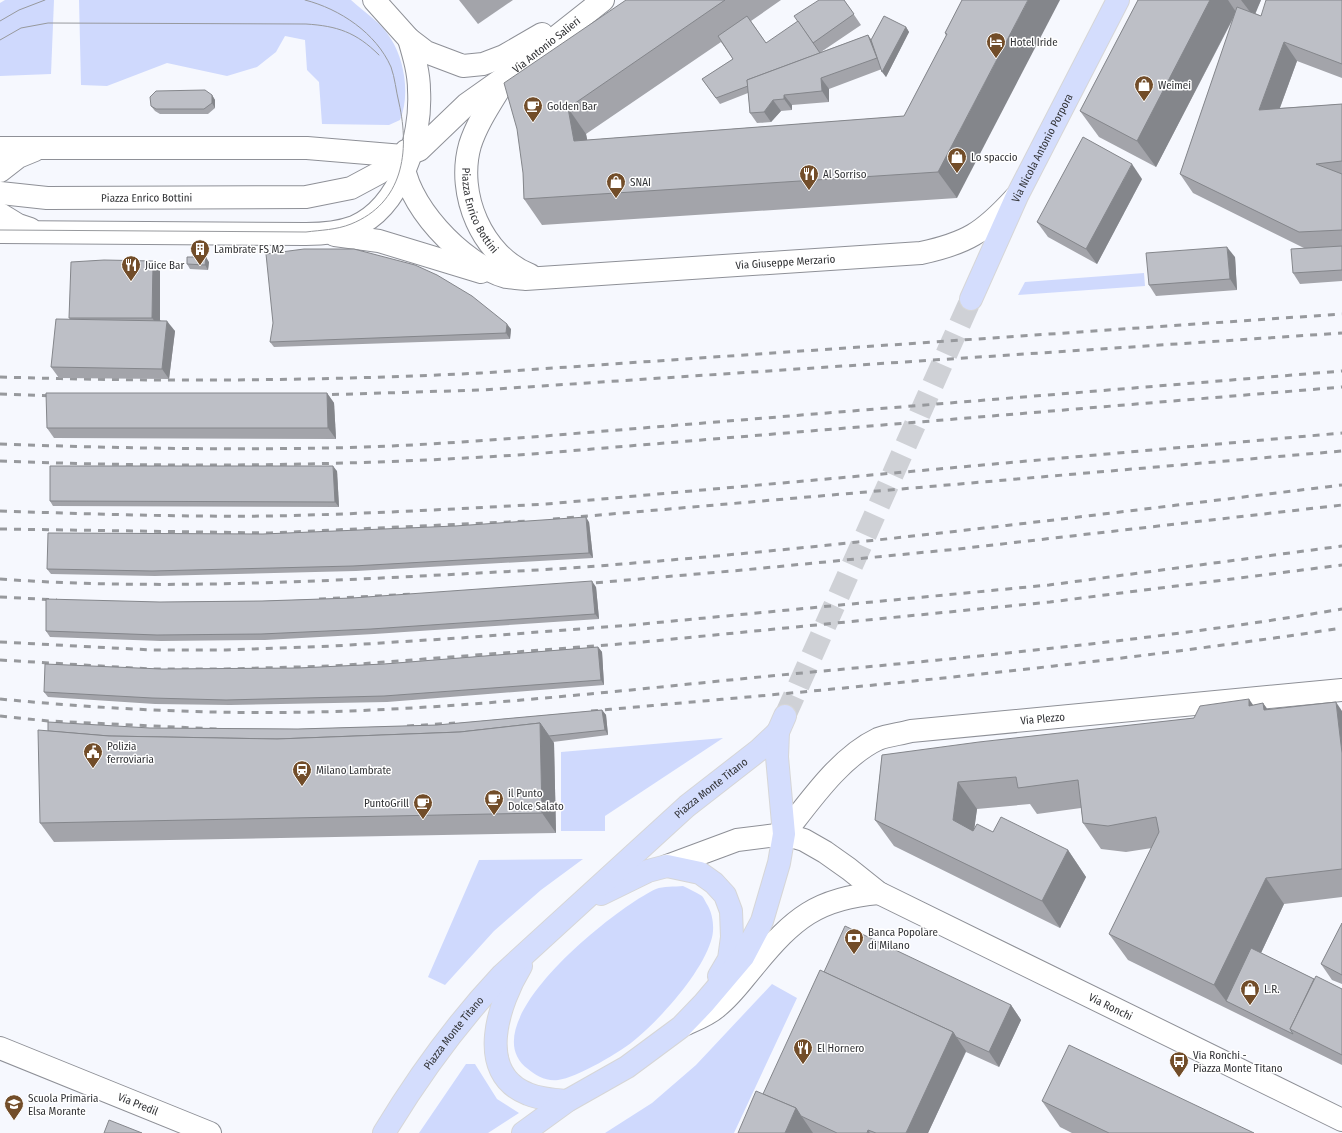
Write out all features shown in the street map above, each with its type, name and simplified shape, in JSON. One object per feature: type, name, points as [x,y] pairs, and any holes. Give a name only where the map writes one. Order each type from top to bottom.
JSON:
[{"type":"main road","name":"Via Nicola Antonio Porpora","points":[[970,299],[1017,196],[1118,0]]},
{"type":"main road","name":"Piazza Monte Titano","points":[[384,1133],[415,1082],[478,1000],[536,943],[687,806],[759,750],[781,724],[777,757],[784,834],[779,863],[762,921],[743,957],[704,1003],[681,1027],[627,1067],[567,1100],[523,1133]]},
{"type":"main road","name":"Piazza Monte Titano","points":[[569,913],[648,871],[667,866],[700,874],[714,883],[725,895],[730,911],[732,937],[729,959],[704,1003]]},
{"type":"main road","name":"Piazza Monte Titano","points":[[536,943],[513,979],[502,1003],[495,1051],[498,1067],[513,1086],[527,1094],[544,1099],[567,1100]]},
{"type":"street","name":"Piazza Enrico Bottini","points":[[374,0],[409,39],[426,52],[463,66],[483,64],[504,56],[601,1]]},
{"type":"street","points":[[1106,25],[1109,0]]},
{"type":"street","name":"Via Antonio Salieri","points":[[508,75],[601,1]]},
{"type":"street","name":"Piazza Enrico Bottini","points":[[409,39],[414,57],[419,90],[415,131],[409,148],[406,165],[423,209],[458,250],[506,277],[536,279]]},
{"type":"street","name":"Piazza Enrico Bottini","points":[[508,75],[484,114],[470,146],[466,176],[468,191],[478,226],[487,239],[507,261],[519,271],[536,279]]},
{"type":"street","points":[[0,232],[37,231],[320,234],[335,233],[355,227],[366,220],[384,204],[406,165],[453,117],[467,104],[508,75]]},
{"type":"street","points":[[0,148],[307,148],[406,165]]},
{"type":"street","points":[[0,171],[18,157],[38,149]]},
{"type":"street","name":"Piazza Enrico Bottini","points":[[0,193],[47,198],[306,197],[351,188],[379,173],[406,165]]},
{"type":"street","name":"Via Giuseppe Merzario","points":[[536,279],[921,253],[959,244],[975,235],[994,220],[1017,196]]},
{"type":"street","points":[[0,214],[18,225],[37,231]]},
{"type":"street","points":[[320,234],[379,241],[417,251],[467,269],[506,277]]},
{"type":"street","name":"Via Plezzo","points":[[784,834],[829,778],[853,756],[879,739],[911,731],[1342,690]]},
{"type":"street","name":"Piazza Monte Titano","points":[[667,866],[737,840],[784,834],[804,840],[825,852],[850,869],[879,893]]},
{"type":"street","name":"Piazza Monte Titano","points":[[681,1027],[718,1007],[778,939],[807,914],[819,906],[853,895],[879,893]]},
{"type":"street","name":"Via Ronchi","points":[[879,893],[1342,1120]]},
{"type":"street","name":"Via Predil","points":[[0,1048],[210,1133]]},
{"type":"shaded area","points":[[5,0],[54,0],[51,74],[0,76],[0,3]]},
{"type":"shaded area","points":[[79,0],[351,0],[383,28],[396,48],[403,68],[405,90],[405,100],[400,120],[389,125],[322,124],[319,82],[307,70],[305,40],[285,36],[276,52],[257,67],[227,76],[167,63],[107,86],[81,85]]},
{"type":"shaded area","points":[[1144,273],[1145,286],[1018,295],[1025,282]]},
{"type":"shaded area","points":[[723,738],[605,816],[605,831],[561,831],[561,752]]},
{"type":"shaded area","points":[[583,859],[541,890],[494,931],[445,985],[428,977],[479,860]]},
{"type":"shaded area","points":[[683,886],[704,898],[711,914],[713,932],[711,941],[699,967],[669,1006],[647,1029],[630,1043],[599,1063],[576,1074],[558,1080],[550,1080],[538,1076],[528,1069],[515,1049],[517,1024],[532,997],[554,969],[582,942],[611,918],[637,900],[659,888]]},
{"type":"shaded area","points":[[772,984],[797,998],[734,1133],[605,1133],[652,1103],[696,1065]]},
{"type":"shaded area","points":[[466,1064],[475,1064],[497,1099],[519,1113],[488,1133],[419,1133]]},
{"type":"building","points":[[626,0],[725,0],[568,108],[574,141],[904,116],[947,34],[945,33],[962,0],[1028,0],[938,172],[524,199],[523,173],[517,129],[504,83]]},
{"type":"building","points":[[819,0],[844,0],[854,14],[813,43],[794,16]]},
{"type":"building","points":[[1138,0],[1210,0],[1137,141],[1080,111]]},
{"type":"building","points":[[1266,0],[1342,0],[1342,64],[1284,42],[1259,110],[1342,104],[1342,161],[1316,164],[1342,174],[1342,230],[1299,232],[1180,174],[1237,7],[1261,16]]},
{"type":"building","points":[[747,16],[766,43],[798,21],[820,53],[747,80],[748,86],[716,98],[702,79],[733,59],[718,36]]},
{"type":"building","points":[[884,16],[906,27],[882,72],[871,40]]},
{"type":"building","points":[[868,35],[877,58],[821,78],[822,91],[784,95],[784,99],[773,100],[764,112],[750,113],[747,80]]},
{"type":"building","points":[[205,90],[212,95],[212,103],[204,109],[156,109],[151,106],[150,97],[156,91]]},
{"type":"building","points":[[1083,137],[1132,164],[1086,249],[1037,222]]},
{"type":"building","points":[[1342,246],[1342,270],[1293,273],[1291,249]]},
{"type":"building","points":[[1227,247],[1230,279],[1149,285],[1146,253]]},
{"type":"building","points":[[304,249],[354,249],[415,265],[437,275],[472,296],[507,324],[506,333],[270,342],[273,323],[266,254]]},
{"type":"building","points":[[187,257],[206,257],[205,265],[187,264]]},
{"type":"building","points":[[104,260],[153,261],[152,318],[69,318],[71,262]]},
{"type":"building","points":[[56,319],[167,321],[162,369],[51,367]]},
{"type":"building","points":[[46,393],[327,393],[328,428],[47,428]]},
{"type":"building","points":[[50,466],[333,466],[335,502],[50,501]]},
{"type":"building","points":[[586,517],[589,553],[353,566],[152,571],[47,569],[48,533],[263,534],[455,526]]},
{"type":"building","points":[[592,581],[595,614],[371,629],[261,634],[157,635],[46,631],[46,599],[160,602],[262,601],[352,598]]},
{"type":"building","points":[[598,647],[601,680],[384,696],[226,700],[152,698],[44,692],[45,664],[161,669],[298,668],[384,664]]},
{"type":"building","points":[[1249,699],[1249,706],[1263,703],[1264,710],[1336,702],[1342,753],[1342,869],[1266,878],[1214,985],[1109,934],[1159,832],[1156,817],[1108,826],[1083,823],[1078,780],[1018,788],[1016,777],[958,782],[953,820],[973,831],[977,824],[993,832],[1001,817],[1068,850],[1042,901],[875,820],[882,755],[979,742],[1194,718],[1200,706]]},
{"type":"building","points":[[602,710],[605,730],[549,736],[540,723],[460,732],[277,739],[109,736],[48,731],[48,722],[150,728],[298,729],[437,725]]},
{"type":"building","points":[[540,723],[542,813],[40,823],[38,730],[109,736],[277,739],[460,732]]},
{"type":"building","points":[[1342,923],[1342,975],[1321,964]]},
{"type":"building","points":[[845,926],[1011,1005],[989,1052],[956,1037],[953,1032],[824,972]]},
{"type":"building","points":[[1251,948],[1314,979],[1290,1029],[1293,1034],[1226,1001]]},
{"type":"building","points":[[820,970],[953,1032],[906,1133],[876,1133],[868,1130],[867,1133],[837,1133],[801,1116],[796,1108],[763,1094]]},
{"type":"building","points":[[1316,976],[1342,989],[1342,1055],[1290,1029]]},
{"type":"building","points":[[1069,1045],[1254,1133],[1109,1133],[1042,1101]]},
{"type":"building","points":[[756,1091],[796,1108],[785,1133],[738,1133]]},
{"type":"building","points":[[109,1120],[142,1133],[104,1133]]},
{"type":"tunnel","points":[[785,716],[971,299]]},
{"type":"tram line","points":[[0,21],[19,10],[45,0]]},
{"type":"tram line","points":[[0,230],[306,232],[340,228],[368,215],[382,203],[392,189],[399,174],[402,157],[402,121],[391,67],[376,43],[356,24],[331,9],[305,0]]},
{"type":"tram line","points":[[0,40],[21,28],[48,23],[306,24],[327,26],[346,32],[371,47],[379,55]]},
{"type":"railway","points":[[0,377],[120,380],[240,380],[421,376],[1342,314]]},
{"type":"railway","points":[[318,395],[481,390],[1342,333]]},
{"type":"railway","points":[[0,444],[204,449],[285,449],[403,445],[532,437],[1342,371]]},
{"type":"railway","points":[[0,461],[133,465],[266,465],[466,458],[532,454],[1342,387]]},
{"type":"railway","points":[[0,394],[58,396]]},
{"type":"railway","points":[[0,511],[170,516],[272,516],[375,513],[546,504],[1342,433]]},
{"type":"railway","points":[[553,519],[1342,451]]},
{"type":"railway","points":[[0,579],[115,584],[230,584],[345,580],[582,567],[802,548],[1072,518],[1342,485]]},
{"type":"railway","points":[[582,584],[958,549],[1342,505]]},
{"type":"railway","points":[[0,529],[270,533],[529,521]]},
{"type":"railway","points":[[0,642],[152,650],[226,650],[333,646],[460,638],[632,625],[1049,585],[1342,546]]},
{"type":"railway","points":[[0,660],[151,669],[225,669],[333,666],[633,643],[1050,602],[1342,565]]},
{"type":"railway","points":[[319,599],[414,594]]},
{"type":"railway","points":[[0,597],[57,600]]},
{"type":"railway","points":[[0,699],[93,707],[232,712],[326,712],[472,704],[571,696],[1057,648],[1128,640],[1342,609]]},
{"type":"railway","points":[[591,711],[967,676],[1249,642],[1342,628]]},
{"type":"railway","points":[[0,716],[48,721],[217,729]]},
{"type":"railway","points":[[407,726],[455,723]]},
{"type":"place","name":"Hotel Iride","points":[[996,59]]},
{"type":"place","name":"Weimei","points":[[1144,102]]},
{"type":"place","name":"Golden Bar","points":[[533,123]]},
{"type":"place","name":"Lo spaccio","points":[[957,174]]},
{"type":"place","name":"Al Sorriso","points":[[809,191]]},
{"type":"place","name":"SNAI","points":[[616,199]]},
{"type":"place","name":"Lambrate FS M2","points":[[200,266]]},
{"type":"place","name":"Juice Bar","points":[[131,282]]},
{"type":"place","name":"Polizia ferroviaria","points":[[93,769]]},
{"type":"place","name":"Milano Lambrate","points":[[302,787]]},
{"type":"place","name":"il Punto Dolce Salato","points":[[494,816]]},
{"type":"place","name":"PuntoGrill","points":[[423,820]]},
{"type":"place","name":"Banca Popolare di Milano","points":[[854,955]]},
{"type":"place","name":"L.R.","points":[[1250,1006]]},
{"type":"place","name":"El Hornero","points":[[803,1065]]},
{"type":"place","name":"Via Ronchi - Piazza Monte Titano","points":[[1179,1078]]},
{"type":"place","name":"Scuola Primaria Elsa Morante","points":[[14,1121]]}]
